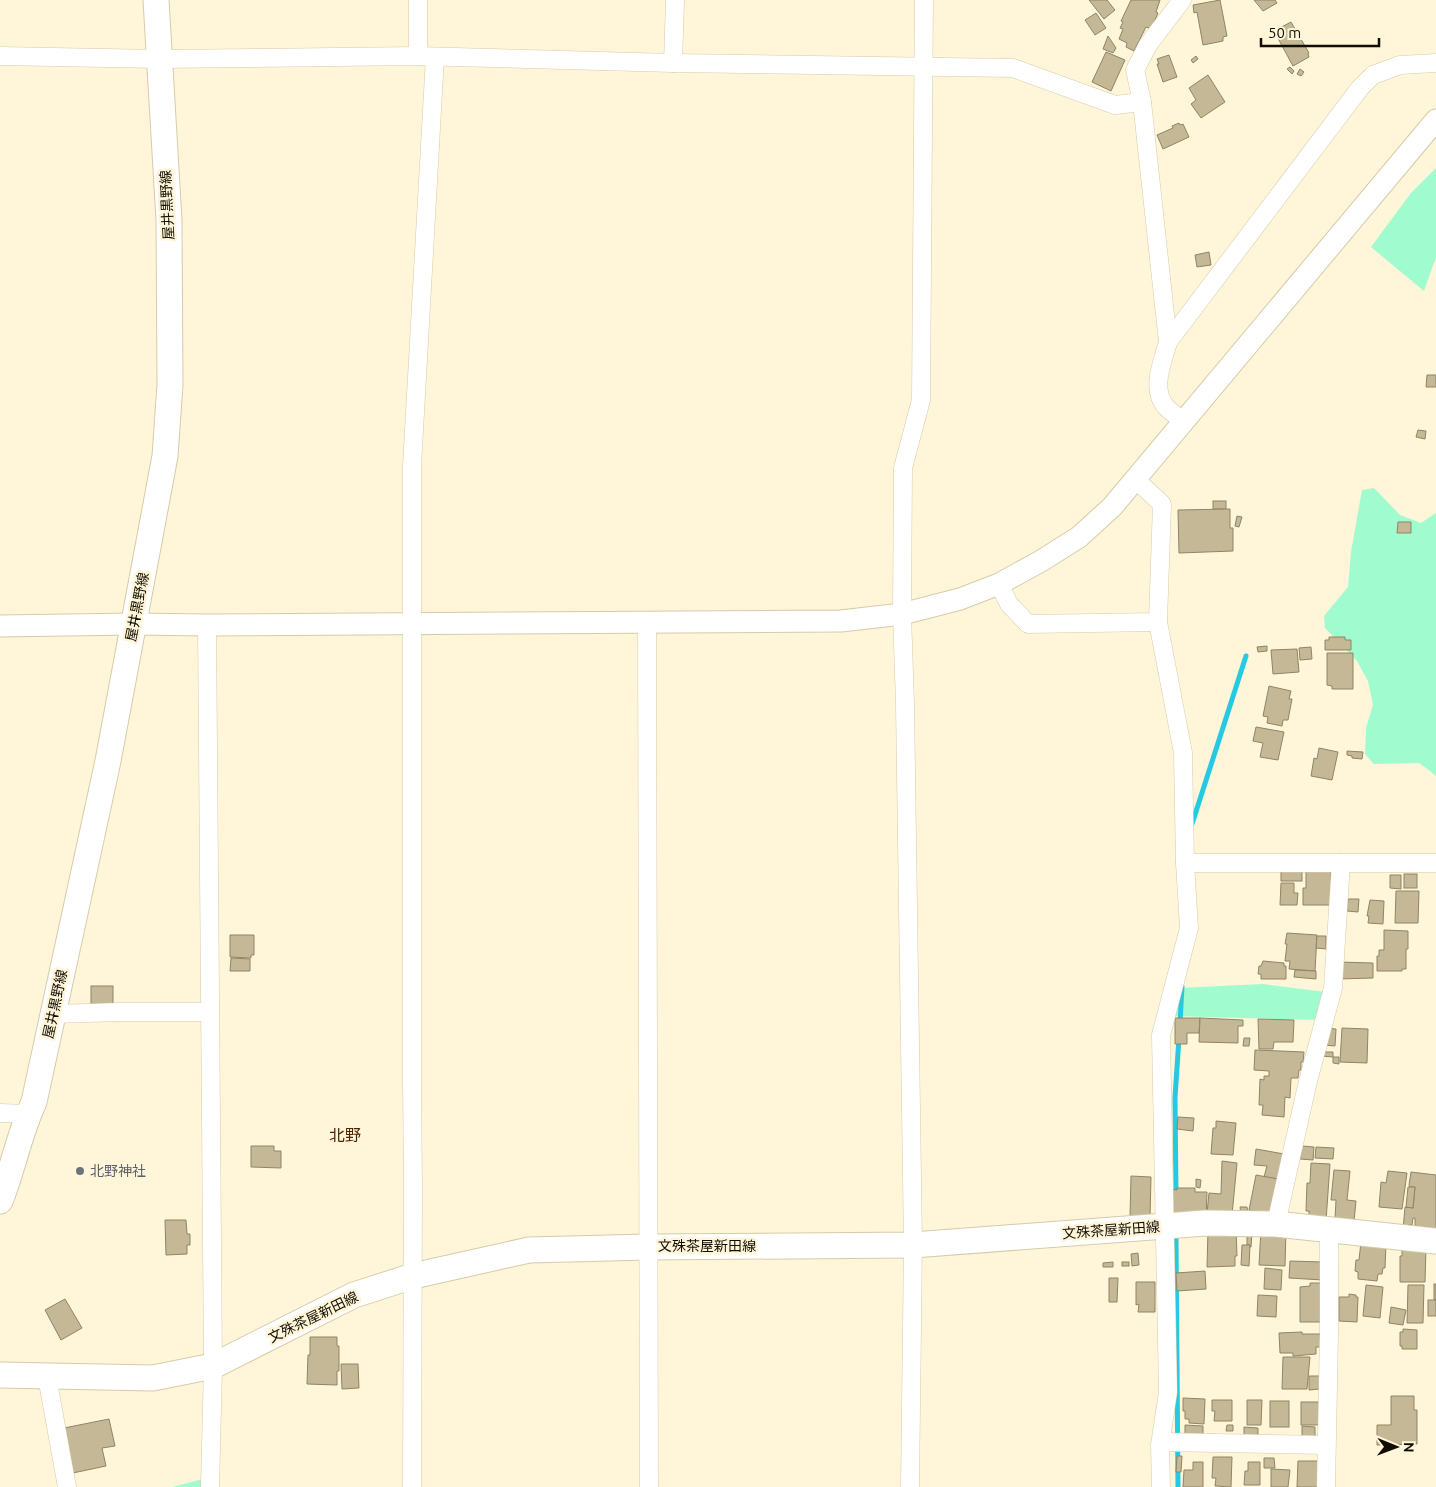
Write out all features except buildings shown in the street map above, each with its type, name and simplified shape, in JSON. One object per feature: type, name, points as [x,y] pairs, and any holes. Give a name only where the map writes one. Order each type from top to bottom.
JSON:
[{"type":"main road","name":"屋井黒野線","points":[[0,1202],[28,1114],[34,1102],[108,761],[165,456],[170,385],[169,220],[156,0]]},
{"type":"main road","name":"文殊茶屋新田線","points":[[0,1375],[152,1378],[213,1366],[354,1295],[413,1276],[529,1250],[648,1246],[913,1245],[1205,1223],[1276,1224],[1436,1241]]},
{"type":"street","points":[[412,1487],[412,466],[426,56],[418,0]]},
{"type":"street","points":[[673,63],[675,0]]},
{"type":"street","points":[[910,1487],[913,1245],[902,614],[903,468],[921,400],[924,0]]},
{"type":"street","points":[[1168,342],[1142,102],[1135,70],[1148,45],[1182,0]]},
{"type":"street","points":[[0,56],[159,59],[426,56],[673,63],[1013,68],[1115,105],[1142,102]]},
{"type":"street","points":[[1184,422],[1165,406],[1159,393],[1159,373],[1168,342],[1360,88],[1373,75],[1400,65],[1436,63]]},
{"type":"street","points":[[0,626],[841,620],[902,614],[960,599],[999,584],[1040,561],[1079,537],[1112,507],[1436,120]]},
{"type":"street","points":[[1135,479],[1162,504],[1158,622],[1183,753],[1185,863],[1189,928],[1161,1036],[1168,1392],[1161,1442],[1161,1487]]},
{"type":"street","points":[[999,584],[1009,604],[1028,624],[1158,622]]},
{"type":"street","points":[[647,622],[649,1487]]},
{"type":"street","points":[[208,625],[213,1366],[210,1487]]},
{"type":"street","points":[[1185,863],[1436,863]]},
{"type":"street","points":[[1276,1224],[1308,1081],[1333,988],[1342,863]]},
{"type":"street","points":[[53,1014],[210,1012]]},
{"type":"street","points":[[0,1113],[28,1114]]},
{"type":"street","points":[[1326,1487],[1329,1229]]},
{"type":"street","points":[[47,1377],[67,1487]]},
{"type":"street","points":[[1161,1442],[1326,1444]]},
{"type":"green space","points":[[1436,168],[1436,257],[1424,291],[1371,247],[1411,193]]},
{"type":"green space","points":[[1374,488],[1400,515],[1421,523],[1436,513],[1436,776],[1419,763],[1374,764],[1365,754],[1366,728],[1373,705],[1368,681],[1357,661],[1325,628],[1324,616],[1348,587],[1351,552],[1362,490]]},
{"type":"green space","points":[[1263,984],[1326,992],[1319,1020],[1172,1016],[1178,988]]},
{"type":"green space","points":[[203,1479],[203,1487],[172,1487]]},
{"type":"waterway","points":[[1191,827],[1246,656]]},
{"type":"waterway","points":[[1180,1023],[1182,986]]},
{"type":"waterway","points":[[1176,1195],[1175,1097],[1179,1038]]},
{"type":"waterway","points":[[1176,1239],[1178,1487]]},
{"type":"place","name":"北野神社","points":[[80,1171]]},
{"type":"district","name":"北野","points":[[345,1135]]}]
